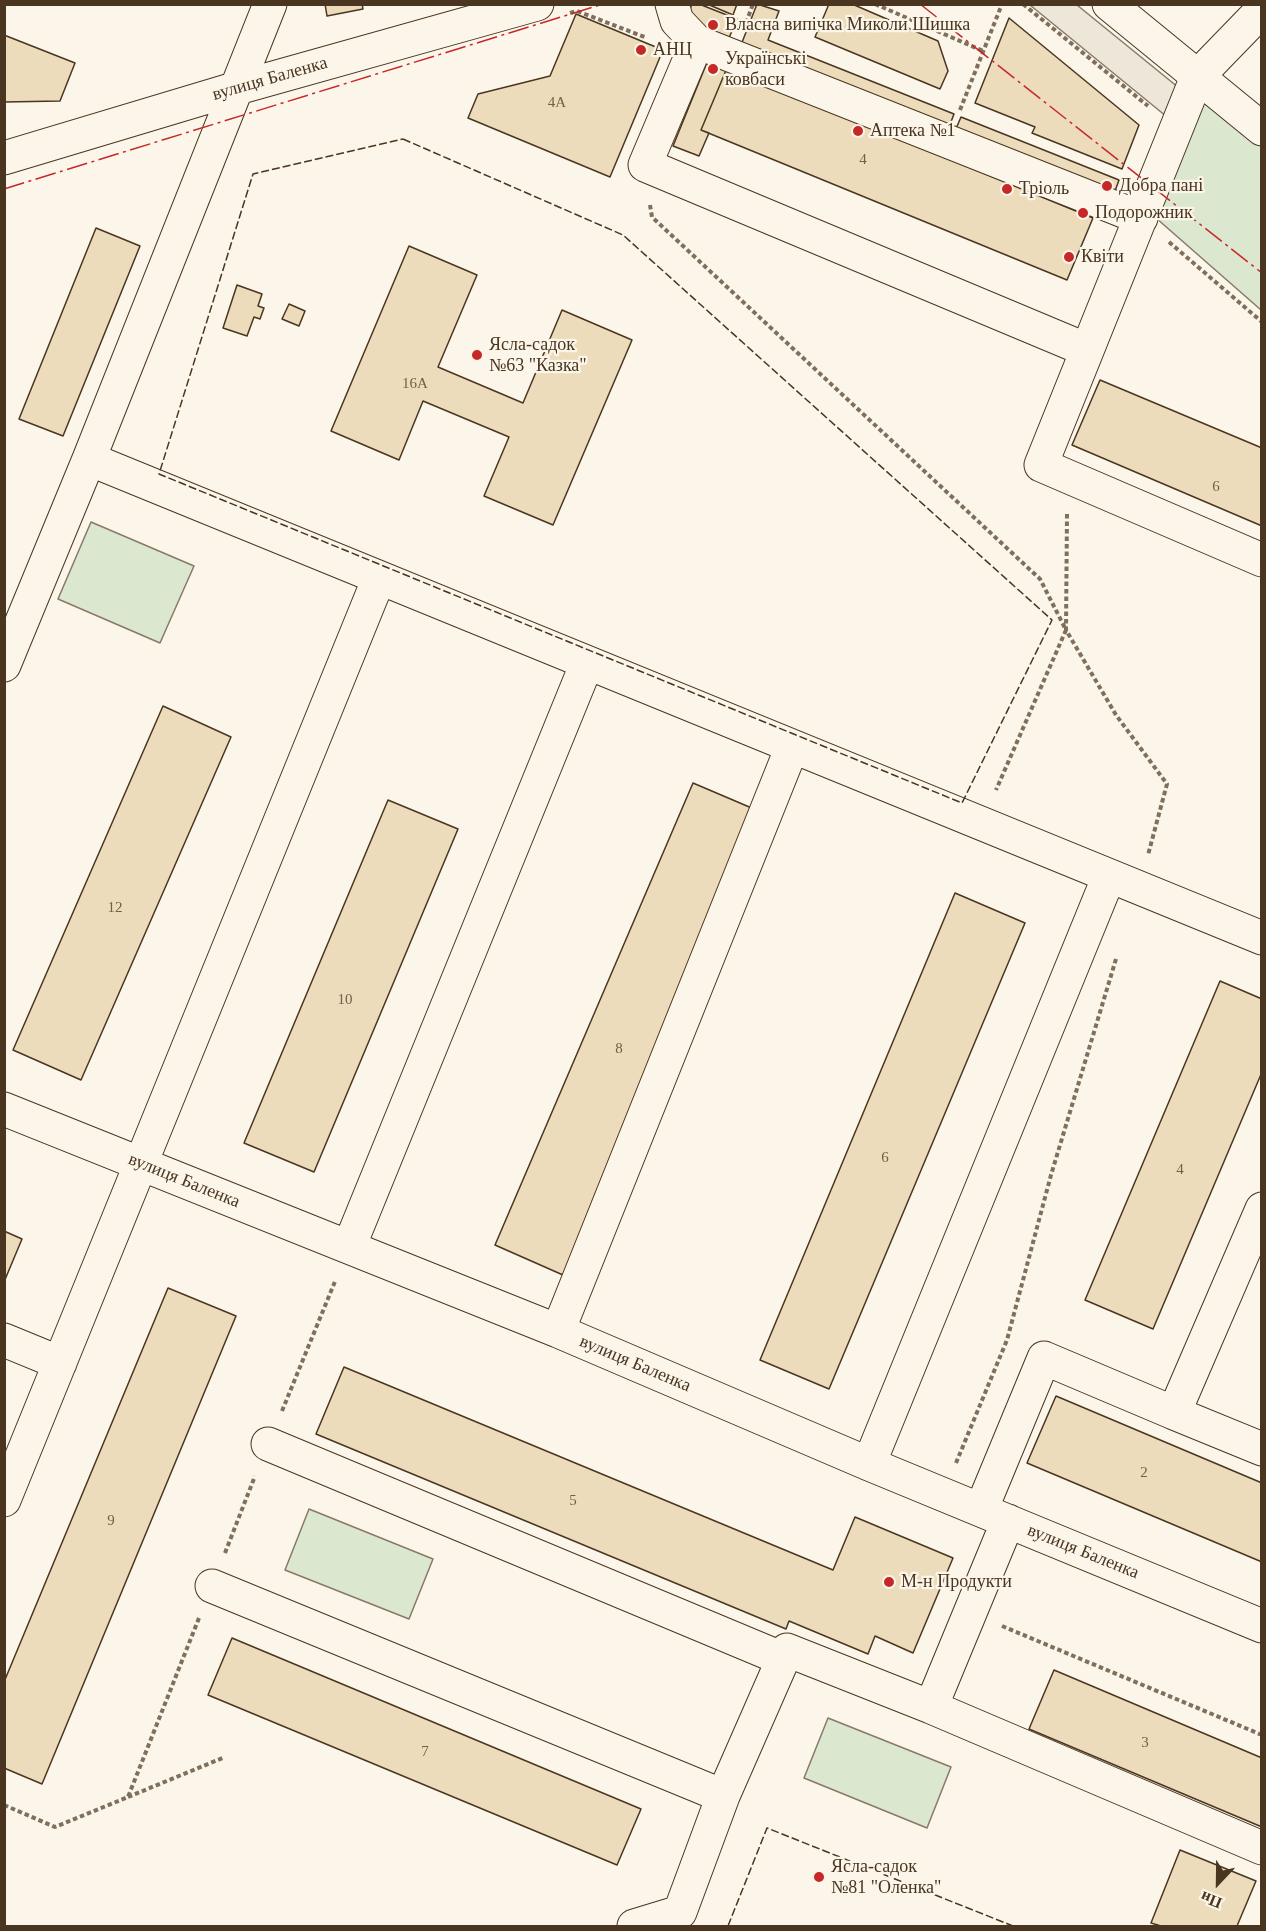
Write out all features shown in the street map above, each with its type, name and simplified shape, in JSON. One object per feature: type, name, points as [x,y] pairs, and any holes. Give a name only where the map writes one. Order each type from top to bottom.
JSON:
[{"type":"street","points":[[4,665],[89,459],[234,89],[270,4]]},
{"type":"street","name":"вулиця Баленка","points":[[4,158],[234,89],[537,4]]},
{"type":"street","points":[[672,4],[677,21],[697,42],[1142,218]]},
{"type":"street","points":[[1109,4],[1262,129]]},
{"type":"street","points":[[1259,13],[1197,76],[1142,218],[1041,465],[1262,560]]},
{"type":"street","points":[[697,42],[645,165],[1087,351]]},
{"type":"street","points":[[89,459],[1262,938]]},
{"type":"street","points":[[4,1500],[379,578]]},
{"type":"street","points":[[349,1247],[587,663]]},
{"type":"street","points":[[558,1331],[792,747]]},
{"type":"street","points":[[870,1464],[1123,882]]},
{"type":"street","name":"вулиця Баленка","points":[[4,1109],[558,1331],[870,1464],[1262,1626]]},
{"type":"street","points":[[1174,1413],[1262,1209]]},
{"type":"street","points":[[4,1340],[60,1363]]},
{"type":"street","points":[[931,1707],[970,1613],[995,1516],[1044,1358],[1262,1449]]},
{"type":"street","points":[[268,1444],[783,1659]]},
{"type":"street","points":[[212,1586],[723,1796]]},
{"type":"street","points":[[634,1926],[680,1912],[723,1796],[787,1650],[931,1707],[1262,1848]]},
{"type":"path","points":[[875,4],[983,51]]},
{"type":"path","points":[[947,141],[1002,4]]},
{"type":"path","points":[[1023,4],[1150,108]]},
{"type":"path","points":[[645,165],[652,218],[1040,579],[1066,630],[1116,715],[1167,784],[1158,823],[1123,882]]},
{"type":"path","points":[[1142,218],[1262,322]]},
{"type":"path","points":[[981,824],[1066,630]]},
{"type":"path","points":[[944,1495],[1007,1340],[1051,1175],[1118,954]]},
{"type":"path","points":[[128,1797],[349,1247]]},
{"type":"path","points":[[970,1613],[1262,1735]]},
{"type":"path","points":[[4,1805],[55,1827],[225,1757]]},
{"type":"green space","points":[[1203,95],[1261,144],[1261,310],[1156,218]]},
{"type":"green space","points":[[91,522],[194,566],[160,643],[58,599]]},
{"type":"green space","points":[[309,1509],[433,1559],[409,1619],[285,1570]]},
{"type":"green space","points":[[828,1718],[951,1767],[927,1828],[804,1778]]},
{"type":"shaded area","points":[[1030,5],[1077,5],[1184,92],[1172,121]]},
{"type":"building","points":[[325,4],[362,4],[363,9],[327,16]]},
{"type":"building","name":"Власна випічка Миколи Шишка","points":[[692,4],[699,4],[737,19],[726,45],[687,16]]},
{"type":"building","points":[[707,4],[737,4],[733,15]]},
{"type":"building","points":[[757,4],[779,11],[768,40],[954,114],[949,127],[741,45]]},
{"type":"building","points":[[829,4],[852,4],[938,41],[948,71],[940,89],[815,37]]},
{"type":"building","points":[[576,14],[663,50],[610,177],[468,118],[478,94],[550,76]]},
{"type":"building","points":[[1009,18],[1139,125],[1122,169],[1032,133],[1035,127],[975,103]]},
{"type":"building","points":[[4,35],[75,63],[60,101],[4,102]]},
{"type":"building","points":[[708,60],[727,68],[701,130],[709,133],[699,156],[673,146]]},
{"type":"building","points":[[727,68],[1093,218],[1067,280],[701,130]]},
{"type":"building","points":[[961,117],[1119,180],[1114,194],[955,131]]},
{"type":"building","points":[[96,228],[140,246],[63,436],[19,419]]},
{"type":"building","points":[[409,246],[477,275],[438,367],[523,403],[562,310],[632,340],[553,525],[484,496],[509,437],[423,401],[399,460],[331,431]]},
{"type":"building","points":[[237,285],[262,294],[258,306],[264,308],[260,319],[254,317],[247,336],[223,328]]},
{"type":"building","points":[[289,304],[305,311],[299,326],[282,319]]},
{"type":"building","points":[[1100,380],[1262,448],[1262,526],[1072,445]]},
{"type":"building","points":[[163,706],[231,737],[81,1080],[13,1050]]},
{"type":"building","points":[[693,783],[761,812],[563,1275],[495,1245]]},
{"type":"building","points":[[388,800],[458,829],[314,1172],[244,1143]]},
{"type":"building","points":[[955,893],[1025,923],[829,1389],[760,1360]]},
{"type":"building","points":[[1220,981],[1262,999],[1262,1072],[1153,1329],[1085,1300]]},
{"type":"building","points":[[4,1231],[22,1239],[4,1282]]},
{"type":"building","points":[[168,1288],[236,1316],[42,1784],[4,1768],[4,1682]]},
{"type":"building","points":[[344,1367],[833,1570],[855,1517],[953,1558],[913,1653],[875,1636],[868,1654],[789,1621],[786,1629],[316,1434]]},
{"type":"building","points":[[1056,1396],[1262,1483],[1262,1562],[1027,1463]]},
{"type":"building","points":[[232,1638],[641,1809],[617,1865],[208,1695]]},
{"type":"building","points":[[1054,1670],[1262,1758],[1262,1827],[1029,1729]]},
{"type":"building","points":[[1180,1850],[1256,1881],[1237,1926],[1161,1926],[1151,1923]]},
{"type":"fence","points":[[403,139],[623,235],[1052,620],[962,803],[159,474],[253,174],[403,139]]},
{"type":"fence","points":[[728,1926],[767,1828],[1013,1926]]},
{"type":"power","points":[[4,189],[603,4]]},
{"type":"power","points":[[920,4],[1262,273]]},
{"type":"place","name":"Власна випічка Миколи Шишка","points":[[713,25]]},
{"type":"place","name":"АНЦ","points":[[641,50]]},
{"type":"place","name":"Українські ковбаси","points":[[713,69]]},
{"type":"place","name":"Аптека №1","points":[[858,131]]},
{"type":"place","name":"Добра пані","points":[[1107,186]]},
{"type":"place","name":"Тріоль","points":[[1007,189]]},
{"type":"place","name":"Подорожник","points":[[1083,213]]},
{"type":"place","name":"Квіти","points":[[1069,257]]},
{"type":"place","name":"Ясла-садок №63 \"Казка\"","points":[[477,355]]},
{"type":"place","name":"М-н Продукти","points":[[889,1582]]},
{"type":"place","name":"Ясла-садок №81 \"Оленка\"","points":[[819,1877]]}]
